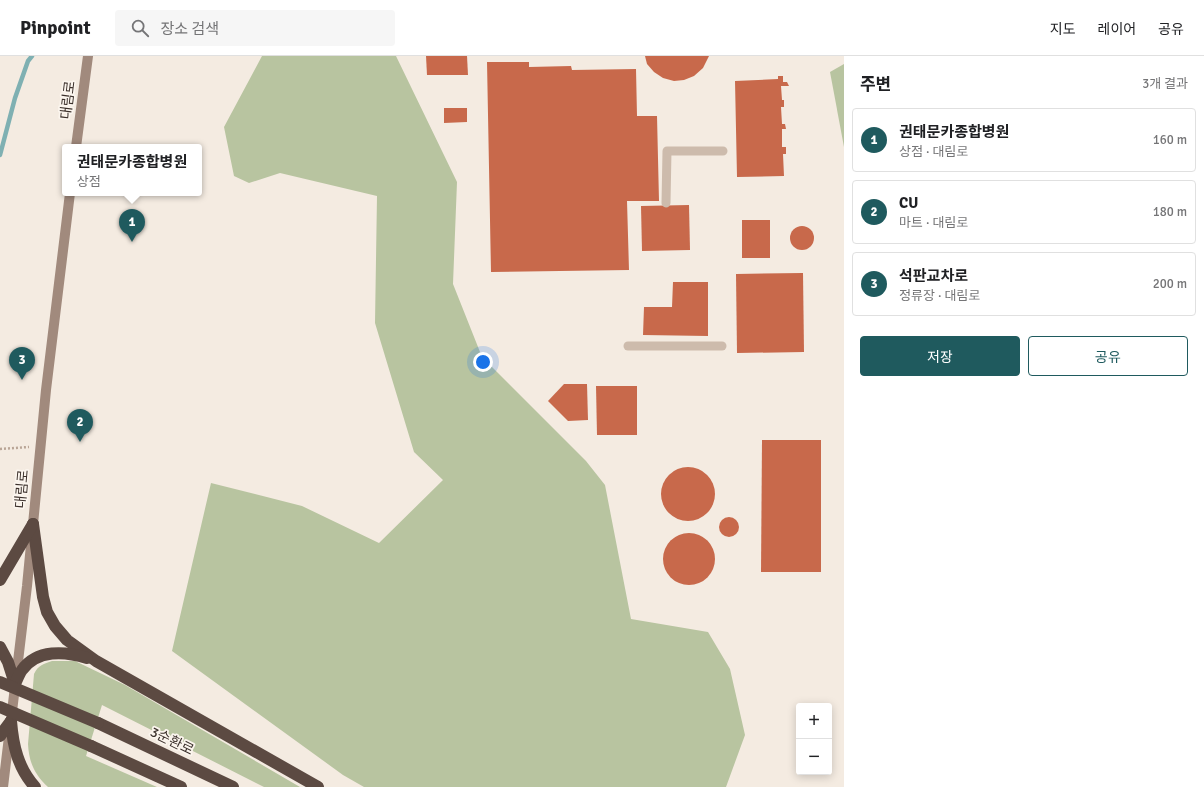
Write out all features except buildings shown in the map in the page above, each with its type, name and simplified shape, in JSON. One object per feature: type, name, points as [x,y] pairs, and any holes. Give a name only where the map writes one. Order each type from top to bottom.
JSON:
[{"type":"highway","points":[[0,580],[33,524]]},
{"type":"highway","points":[[33,524],[43,597],[47,612],[55,626],[64,637],[96,661],[318,787]]},
{"type":"highway","points":[[0,647],[8,662],[15,684]]},
{"type":"highway","points":[[15,684],[22,670],[26,666],[45,654],[60,652],[70,653],[96,661]]},
{"type":"highway","name":"3순환로","points":[[0,682],[98,723],[233,787]]},
{"type":"highway","points":[[0,707],[181,787]]},
{"type":"highway","points":[[0,736],[11,721]]},
{"type":"highway","points":[[11,721],[13,742],[19,762],[28,780],[35,787]]},
{"type":"street","name":"대림로","points":[[76,144],[88,56]]},
{"type":"street","name":"대림로","points":[[3,787],[33,524],[46,390],[70,196]]},
{"type":"lane","points":[[666,203],[667,151],[723,151]]},
{"type":"lane","points":[[628,346],[722,346]]},
{"type":"path","points":[[0,449],[40,446]]},
{"type":"green space","points":[[262,56],[396,56],[457,182],[453,284],[482,357],[586,461],[605,485],[631,619],[708,632],[730,669],[745,735],[726,787],[364,787],[343,775],[172,651],[211,483],[302,506],[379,543],[443,480],[414,452],[375,323],[377,196],[280,173],[249,183],[234,176],[224,127]]},
{"type":"green space","points":[[844,64],[844,147],[830,72]]},
{"type":"green space","points":[[52,661],[75,661],[125,685],[300,787],[264,787],[102,705],[86,756],[157,787],[48,787],[33,767],[28,744],[34,674],[39,667]]},
{"type":"waterway","points":[[0,155],[15,98],[28,61],[32,56]]},
{"type":"place","name":"권태문카종합병원","points":[[132,242]]},
{"type":"place","name":"석판교차로","points":[[22,380]]},
{"type":"place","name":"CU","points":[[80,442]]}]
